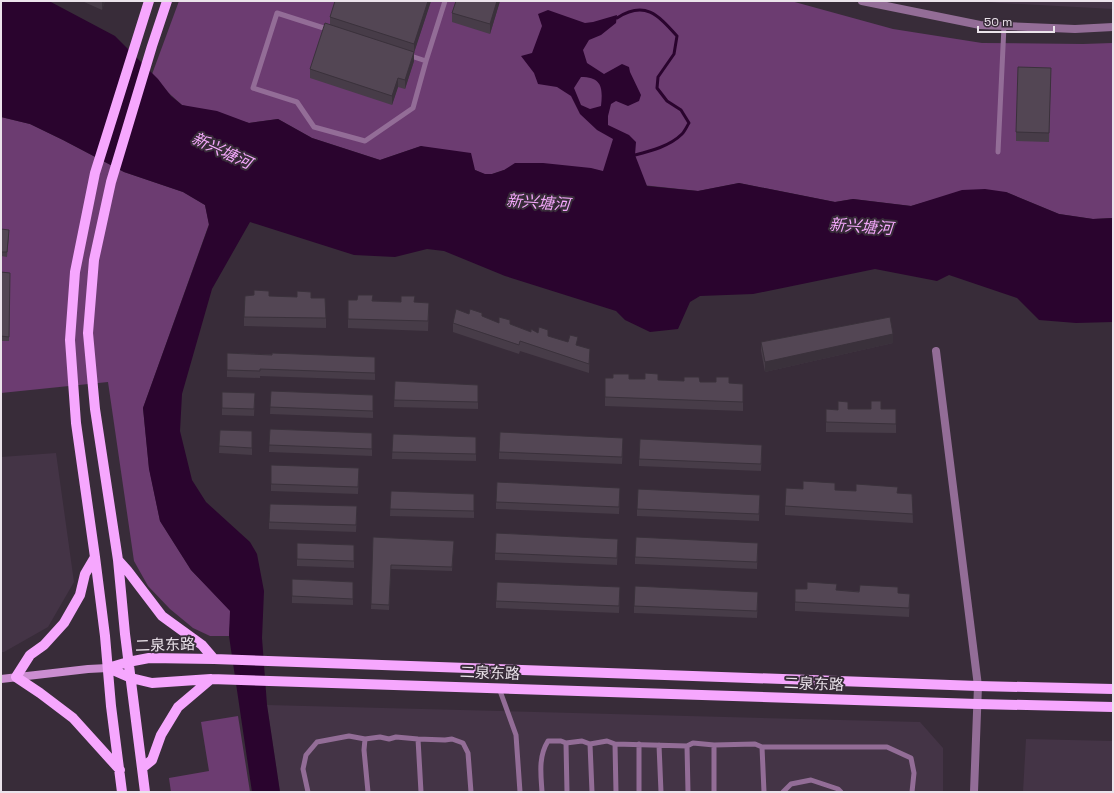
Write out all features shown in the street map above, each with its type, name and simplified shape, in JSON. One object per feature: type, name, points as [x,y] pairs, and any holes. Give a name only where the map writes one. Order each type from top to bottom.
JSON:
[{"type":"main road","points":[[122,792],[95,557],[76,423],[70,340],[75,272],[95,173],[149,1]]},
{"type":"main road","points":[[145,792],[128,662],[118,560],[95,409],[88,334],[94,260],[111,182],[152,46],[168,1]]},
{"type":"main road","points":[[16,677],[30,655],[44,644],[64,623],[80,595],[85,574],[95,557]]},
{"type":"main road","points":[[118,560],[162,616],[202,646],[214,659]]},
{"type":"main road","name":"二泉东路","points":[[108,668],[149,658],[214,659],[264,662],[978,686],[1113,689]]},
{"type":"main road","points":[[1,678],[108,668]]},
{"type":"main road","name":"二泉东路","points":[[108,668],[130,678],[152,683],[211,679],[265,682],[1113,707]]},
{"type":"main road","points":[[16,677],[40,693],[72,718],[120,770]]},
{"type":"main road","points":[[142,768],[152,760],[161,735],[178,707],[211,679]]},
{"type":"street","points":[[862,1],[980,25],[1075,29],[1113,27]]},
{"type":"street","points":[[936,351],[978,686],[974,792]]},
{"type":"lane","points":[[336,32],[277,13],[253,88],[297,102],[314,127],[365,141],[413,108],[445,1]]},
{"type":"lane","points":[[998,152],[1004,26]]},
{"type":"lane","points":[[404,54],[426,61]]},
{"type":"lane","points":[[499,688],[516,735],[520,792]]},
{"type":"lane","points":[[308,792],[304,769],[306,755],[317,742],[349,736],[365,739],[380,737],[389,739],[396,737],[445,740],[452,739],[463,743],[468,753],[471,792]]},
{"type":"lane","points":[[365,739],[364,750],[368,792]]},
{"type":"lane","points":[[418,739],[421,792]]},
{"type":"lane","points":[[542,792],[541,764],[543,749],[548,742],[561,741],[566,743],[582,741],[590,744],[607,741],[615,744],[687,746],[693,744],[755,744],[762,747],[887,747],[911,758],[914,773],[912,792]]},
{"type":"lane","points":[[566,743],[567,792]]},
{"type":"lane","points":[[590,744],[592,792]]},
{"type":"lane","points":[[615,744],[616,792]]},
{"type":"lane","points":[[639,744],[639,792]]},
{"type":"lane","points":[[659,745],[661,792]]},
{"type":"lane","points":[[714,745],[714,792]]},
{"type":"lane","points":[[687,746],[688,792]]},
{"type":"lane","points":[[762,747],[764,792]]},
{"type":"lane","points":[[783,792],[791,784],[812,780],[838,789],[841,792]]},
{"type":"shaded area","points":[[179,1],[791,1],[893,29],[982,43],[1113,43],[1113,218],[1093,219],[1059,214],[1006,192],[932,200],[911,206],[853,199],[835,202],[739,183],[698,191],[504,170],[492,174],[484,174],[421,146],[380,160],[312,138],[278,119],[249,123],[182,105],[151,77]]},
{"type":"shaded area","points":[[981,1],[1113,1],[1113,9],[1000,3]]},
{"type":"shaded area","points":[[1,117],[30,124],[124,172],[183,192],[205,205],[209,224],[143,408],[149,468],[160,521],[191,570],[231,611],[229,636],[210,636],[193,628],[170,609],[148,586],[134,561],[108,382],[1,393]]},
{"type":"shaded area","points":[[56,453],[74,582],[48,627],[4,652],[1,652],[1,457]]},
{"type":"shaded area","points":[[267,705],[920,722],[943,748],[943,792],[280,792]]},
{"type":"shaded area","points":[[238,716],[250,792],[171,792],[169,778],[209,771],[201,722]]},
{"type":"shaded area","points":[[1026,739],[1113,741],[1113,792],[1023,792]]},
{"type":"water","name":"新兴塘河","points":[[1,1],[49,1],[115,36],[158,79],[171,96],[182,105],[217,111],[249,123],[278,119],[312,138],[380,160],[421,146],[471,153],[475,170],[485,174],[492,174],[504,170],[515,163],[543,163],[591,168],[603,171],[613,139],[597,130],[580,114],[571,96],[557,87],[538,84],[534,73],[521,56],[532,53],[542,26],[538,14],[548,10],[585,23],[617,15],[616,23],[601,35],[589,40],[583,50],[587,63],[604,74],[622,64],[629,67],[641,95],[639,101],[628,106],[616,101],[611,104],[608,116],[608,125],[629,135],[636,142],[635,155],[647,186],[698,191],[739,183],[835,202],[853,199],[911,206],[962,190],[985,189],[1006,192],[1059,214],[1093,219],[1113,218],[1113,322],[1076,323],[1039,320],[1017,298],[949,275],[937,281],[875,269],[753,294],[700,296],[690,302],[678,329],[650,332],[625,320],[616,311],[505,276],[444,251],[427,249],[395,257],[354,255],[250,222],[212,289],[182,394],[180,431],[192,480],[206,502],[250,542],[257,554],[264,591],[262,638],[267,705],[280,792],[252,792],[229,636],[230,611],[191,570],[160,521],[149,469],[143,408],[209,225],[205,205],[183,192],[124,172],[30,124],[1,117]],"holes":[[[581,77],[597,81],[600,85],[602,94],[601,106],[590,109],[581,105],[574,88]]]},
{"type":"building","points":[[335,1],[428,1],[414,44],[330,17]]},
{"type":"building","points":[[456,1],[497,1],[490,24],[452,13]]},
{"type":"building","points":[[325,23],[414,52],[405,80],[398,78],[392,96],[310,69]]},
{"type":"building","points":[[1018,67],[1051,68],[1049,133],[1016,132]]},
{"type":"building","points":[[1,229],[9,230],[7,252],[1,252]]},
{"type":"building","points":[[1,272],[10,273],[9,337],[1,336]]},
{"type":"building","points":[[254,290],[269,291],[269,296],[297,297],[297,291],[311,292],[311,298],[325,298],[326,318],[244,317],[245,296],[254,295]]},
{"type":"building","points":[[358,295],[373,295],[372,301],[401,302],[401,296],[415,296],[414,302],[429,303],[428,321],[348,319],[348,300],[357,300]]},
{"type":"building","points":[[456,309],[469,314],[470,309],[482,313],[482,316],[499,323],[499,317],[510,320],[510,324],[531,332],[531,329],[538,333],[539,327],[548,330],[548,336],[568,342],[570,335],[578,337],[576,345],[590,349],[589,364],[520,341],[519,345],[453,323]]},
{"type":"building","points":[[890,317],[893,334],[765,362],[761,342]]},
{"type":"building","points":[[227,353],[272,355],[272,353],[375,357],[375,373],[260,369],[260,371],[227,370]]},
{"type":"building","points":[[645,373],[658,374],[658,380],[684,381],[684,377],[699,377],[700,382],[716,382],[716,377],[729,377],[729,383],[743,384],[743,402],[605,397],[605,378],[613,378],[613,374],[629,374],[629,379],[645,379]]},
{"type":"building","points":[[395,381],[478,385],[478,402],[394,400]]},
{"type":"building","points":[[271,391],[373,395],[373,411],[270,407]]},
{"type":"building","points":[[222,392],[255,393],[254,409],[222,408]]},
{"type":"building","points":[[838,401],[848,402],[848,409],[871,409],[871,401],[881,401],[881,409],[896,409],[896,424],[826,422],[826,409],[838,410]]},
{"type":"building","points":[[270,429],[372,433],[372,449],[269,445]]},
{"type":"building","points":[[220,430],[252,431],[252,448],[219,446]]},
{"type":"building","points":[[500,432],[623,438],[622,457],[499,452]]},
{"type":"building","points":[[393,434],[476,437],[476,454],[392,452]]},
{"type":"building","points":[[640,439],[762,445],[761,464],[639,459]]},
{"type":"building","points":[[271,465],[359,468],[358,487],[271,484]]},
{"type":"building","points":[[803,481],[835,483],[835,490],[856,491],[856,484],[898,487],[897,493],[912,494],[913,514],[785,506],[786,488],[803,489]]},
{"type":"building","points":[[497,482],[620,488],[619,507],[496,502]]},
{"type":"building","points":[[638,489],[760,495],[759,514],[637,509]]},
{"type":"building","points":[[391,491],[474,494],[474,511],[390,509]]},
{"type":"building","points":[[270,504],[357,506],[356,525],[269,522]]},
{"type":"building","points":[[496,533],[618,539],[617,558],[495,553]]},
{"type":"building","points":[[373,537],[454,541],[452,567],[391,565],[389,605],[371,604]]},
{"type":"building","points":[[636,537],[758,543],[757,562],[635,557]]},
{"type":"building","points":[[297,543],[354,545],[354,561],[297,559]]},
{"type":"building","points":[[292,579],[353,582],[353,599],[292,596]]},
{"type":"building","points":[[497,582],[620,587],[619,606],[496,601]]},
{"type":"building","points":[[807,582],[837,584],[836,590],[859,592],[860,585],[898,587],[898,593],[910,594],[909,608],[795,602],[795,589],[807,589]]},
{"type":"building","points":[[635,586],[758,592],[757,611],[634,606]]},
{"type":"waterway","points":[[617,18],[636,10],[650,12],[664,22],[677,36],[674,54],[658,77],[657,88],[667,101],[681,110],[689,123],[682,134],[672,142],[654,150],[635,155]]}]
